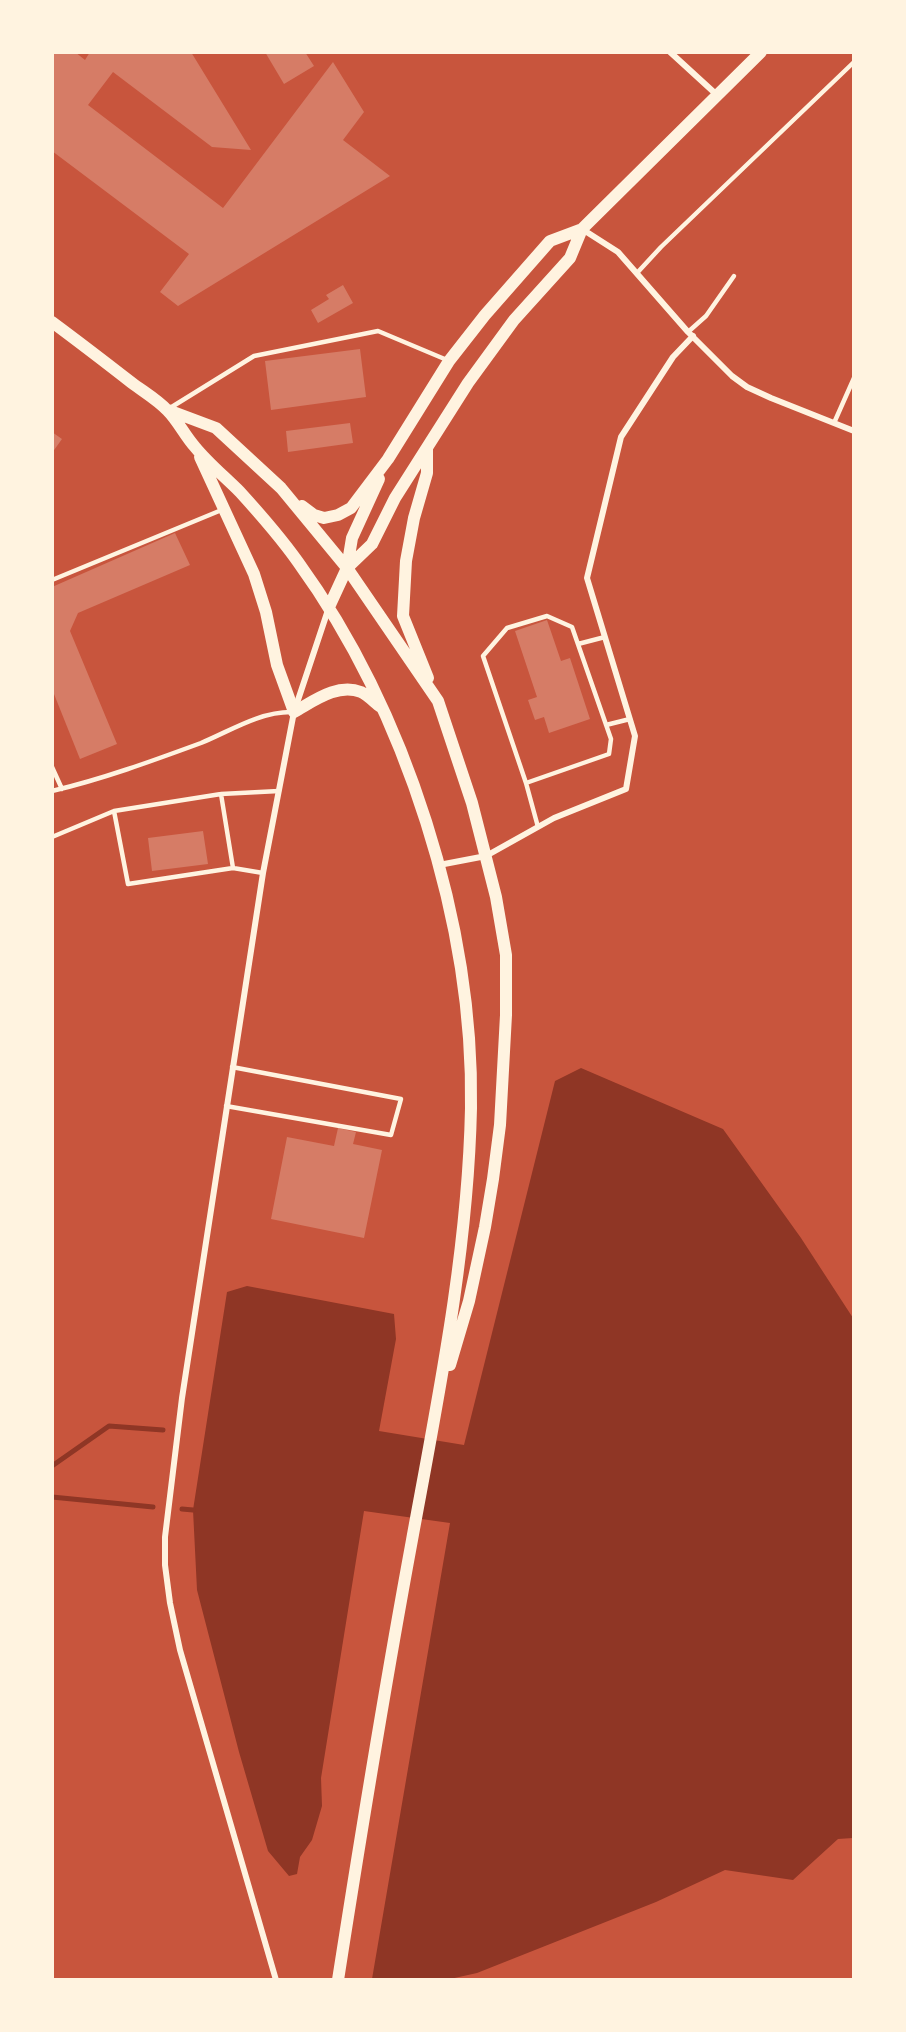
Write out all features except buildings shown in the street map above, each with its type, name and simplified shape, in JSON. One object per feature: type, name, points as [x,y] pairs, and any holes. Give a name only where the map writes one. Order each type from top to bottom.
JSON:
[{"type":"main road","points":[[347,568],[372,544],[395,498],[468,383],[514,320],[570,258],[582,230],[761,52]]},
{"type":"main road","points":[[167,410],[216,428],[280,488],[314,515],[324,518],[338,515],[351,508],[388,459],[449,361],[492,307],[550,241],[582,230]]},
{"type":"main road","points":[[52,322],[167,410],[195,448],[243,495],[296,558],[329,607],[384,710],[428,826],[439,865],[461,968],[471,1106],[466,1197],[454,1297],[436,1412],[381,1709],[338,1980]]},
{"type":"main road","points":[[427,446],[427,472],[414,518],[406,561],[403,616],[438,701],[472,802],[496,897],[506,955],[506,1015],[500,1125],[493,1179],[469,1301],[436,1412]]},
{"type":"main road","points":[[195,448],[254,574],[266,612],[277,665],[294,712],[328,693],[347,690],[362,693],[384,710]]},
{"type":"main road","points":[[329,607],[347,568],[352,538],[388,459]]},
{"type":"main road","points":[[280,488],[347,568],[438,701]]},
{"type":"street","points":[[670,52],[717,95]]},
{"type":"street","points":[[582,230],[618,252],[690,334],[732,376],[747,387],[854,431]]},
{"type":"street","points":[[439,865],[486,856],[554,818],[626,789],[635,736],[587,578],[621,437],[690,334]]},
{"type":"street","points":[[276,1980],[180,1650],[165,1565],[166,1520],[182,1398],[263,873],[294,712],[329,607]]},
{"type":"lane","points":[[637,273],[661,247],[854,62]]},
{"type":"lane","points":[[690,334],[706,316],[734,276]]},
{"type":"lane","points":[[167,410],[254,356],[378,332],[449,361]]},
{"type":"lane","points":[[834,423],[854,378]]},
{"type":"lane","points":[[52,580],[224,509]]},
{"type":"lane","points":[[526,783],[609,753],[611,739],[572,627],[547,616],[507,628],[483,656],[526,783],[538,827]]},
{"type":"lane","points":[[578,644],[605,637]]},
{"type":"lane","points":[[52,791],[83,784],[192,746],[274,712],[294,712]]},
{"type":"lane","points":[[606,725],[630,719]]},
{"type":"lane","points":[[52,767],[62,789]]},
{"type":"lane","points":[[52,837],[114,811],[221,794],[279,791]]},
{"type":"lane","points":[[221,794],[233,868]]},
{"type":"lane","points":[[114,811],[128,884],[233,868],[263,873]]},
{"type":"lane","points":[[226,1106],[392,1134],[401,1099],[232,1067]]},
{"type":"shaded area","points":[[581,1068],[723,1129],[801,1238],[853,1318],[853,1838],[838,1839],[793,1880],[725,1870],[656,1902],[477,1973],[450,1979],[372,1979],[450,1523],[364,1511],[321,1778],[322,1806],[312,1840],[300,1857],[297,1874],[289,1876],[268,1851],[239,1752],[197,1590],[193,1510],[227,1292],[247,1286],[394,1314],[396,1339],[379,1431],[464,1445],[555,1081]]},
{"type":"waterway","points":[[52,1466],[109,1426],[163,1430]]},
{"type":"waterway","points":[[52,1497],[153,1507]]},
{"type":"waterway","points":[[182,1509],[193,1510]]}]
